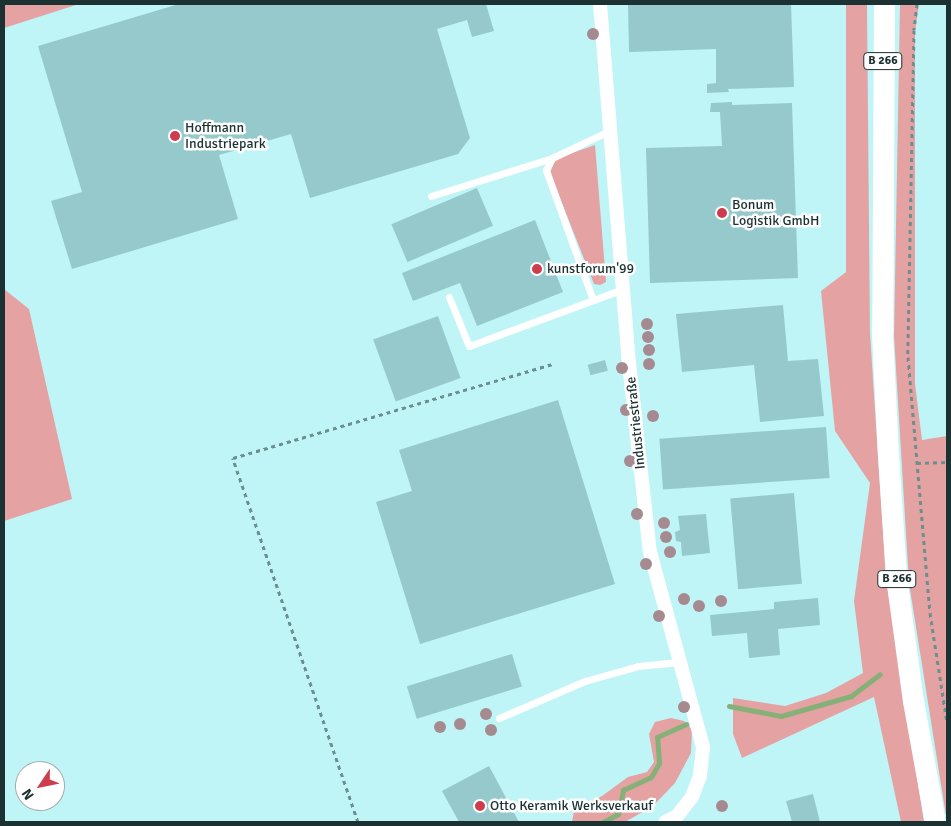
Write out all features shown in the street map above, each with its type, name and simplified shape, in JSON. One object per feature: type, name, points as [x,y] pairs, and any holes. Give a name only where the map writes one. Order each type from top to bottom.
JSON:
[{"type":"main road","name":"B 266","points":[[884,4],[882,333],[888,455],[896,577],[913,701],[935,822]]},
{"type":"street","name":"Industriestraße","points":[[600,4],[623,289],[650,552],[702,747],[700,776],[692,797],[674,820]]},
{"type":"lane","points":[[431,196],[552,158],[611,130]]},
{"type":"lane","points":[[552,158],[546,170],[547,177],[593,300]]},
{"type":"lane","points":[[449,297],[469,346],[623,289]]},
{"type":"lane","points":[[499,718],[585,681],[638,666],[679,662]]},
{"type":"path","points":[[917,4],[914,30],[908,357],[930,613],[947,723]]},
{"type":"path","points":[[358,822],[233,458],[552,364]]},
{"type":"path","points":[[917,462],[947,462]]},
{"type":"shaded area","points":[[4,4],[79,4],[4,28]]},
{"type":"shaded area","points":[[846,4],[867,4],[870,333],[886,579],[924,822],[901,822],[874,697],[742,758],[733,734],[733,698],[785,706],[826,693],[863,673],[854,601],[870,483],[835,431],[821,291],[846,272]]},
{"type":"shaded area","points":[[900,4],[919,4],[915,32],[915,384],[922,440],[947,436],[947,822],[909,583],[894,336]]},
{"type":"shaded area","points":[[595,145],[606,282],[600,285],[594,284],[550,173],[555,159]]},
{"type":"shaded area","points":[[4,289],[29,309],[72,499],[4,521]]},
{"type":"shaded area","points":[[671,718],[684,721],[692,729],[691,753],[675,783],[653,806],[625,822],[572,822],[574,811],[602,796],[628,777],[647,772],[654,762],[649,734],[655,722]]},
{"type":"building","name":"Hoffmann Industriepark","points":[[179,4],[486,4],[494,31],[472,37],[467,20],[437,29],[470,138],[458,154],[310,198],[291,134],[219,155],[238,219],[72,269],[51,201],[82,192],[38,46]]},
{"type":"building","points":[[628,4],[791,4],[794,87],[728,89],[729,92],[707,93],[707,84],[716,83],[716,49],[629,52]]},
{"type":"building","name":"Bonum Logistik GmbH","points":[[732,102],[732,105],[792,103],[798,278],[650,283],[646,148],[722,146],[720,112],[710,112],[711,103]]},
{"type":"building","points":[[477,188],[493,226],[407,262],[391,224]]},
{"type":"building","points":[[535,220],[563,292],[477,326],[460,283],[413,301],[402,273]]},
{"type":"building","points":[[783,305],[788,361],[818,359],[824,416],[760,422],[754,365],[682,372],[676,314]]},
{"type":"building","points":[[438,316],[461,378],[396,402],[373,340]]},
{"type":"building","points":[[605,360],[608,371],[590,375],[588,365]]},
{"type":"building","points":[[558,400],[615,584],[420,644],[376,502],[412,491],[399,450]]},
{"type":"building","points":[[826,427],[830,478],[663,490],[659,439]]},
{"type":"building","points":[[794,493],[802,584],[738,589],[730,499]]},
{"type":"building","points":[[706,514],[710,553],[682,556],[681,542],[676,541],[675,532],[680,530],[678,516]]},
{"type":"building","points":[[818,598],[820,625],[778,629],[780,655],[749,658],[747,633],[712,636],[710,615],[774,609],[774,602]]},
{"type":"building","points":[[512,654],[522,687],[417,719],[407,686]]},
{"type":"building","name":"Otto Keramik Werksverkauf","points":[[489,766],[519,822],[459,822],[442,791]]},
{"type":"building","points":[[813,794],[820,822],[792,822],[786,801]]},
{"type":"waterway","points":[[729,706],[781,716],[851,696],[880,674]]},
{"type":"waterway","points":[[603,822],[618,814],[623,790],[651,777],[659,763],[657,737],[686,724]]},
{"type":"place","name":"Hoffmann Industriepark","points":[[175,136]]},
{"type":"place","name":"Bonum Logistik GmbH","points":[[722,213]]},
{"type":"place","name":"kunstforum'99","points":[[537,269]]},
{"type":"place","name":"Otto Keramik Werksverkauf","points":[[480,806]]}]
